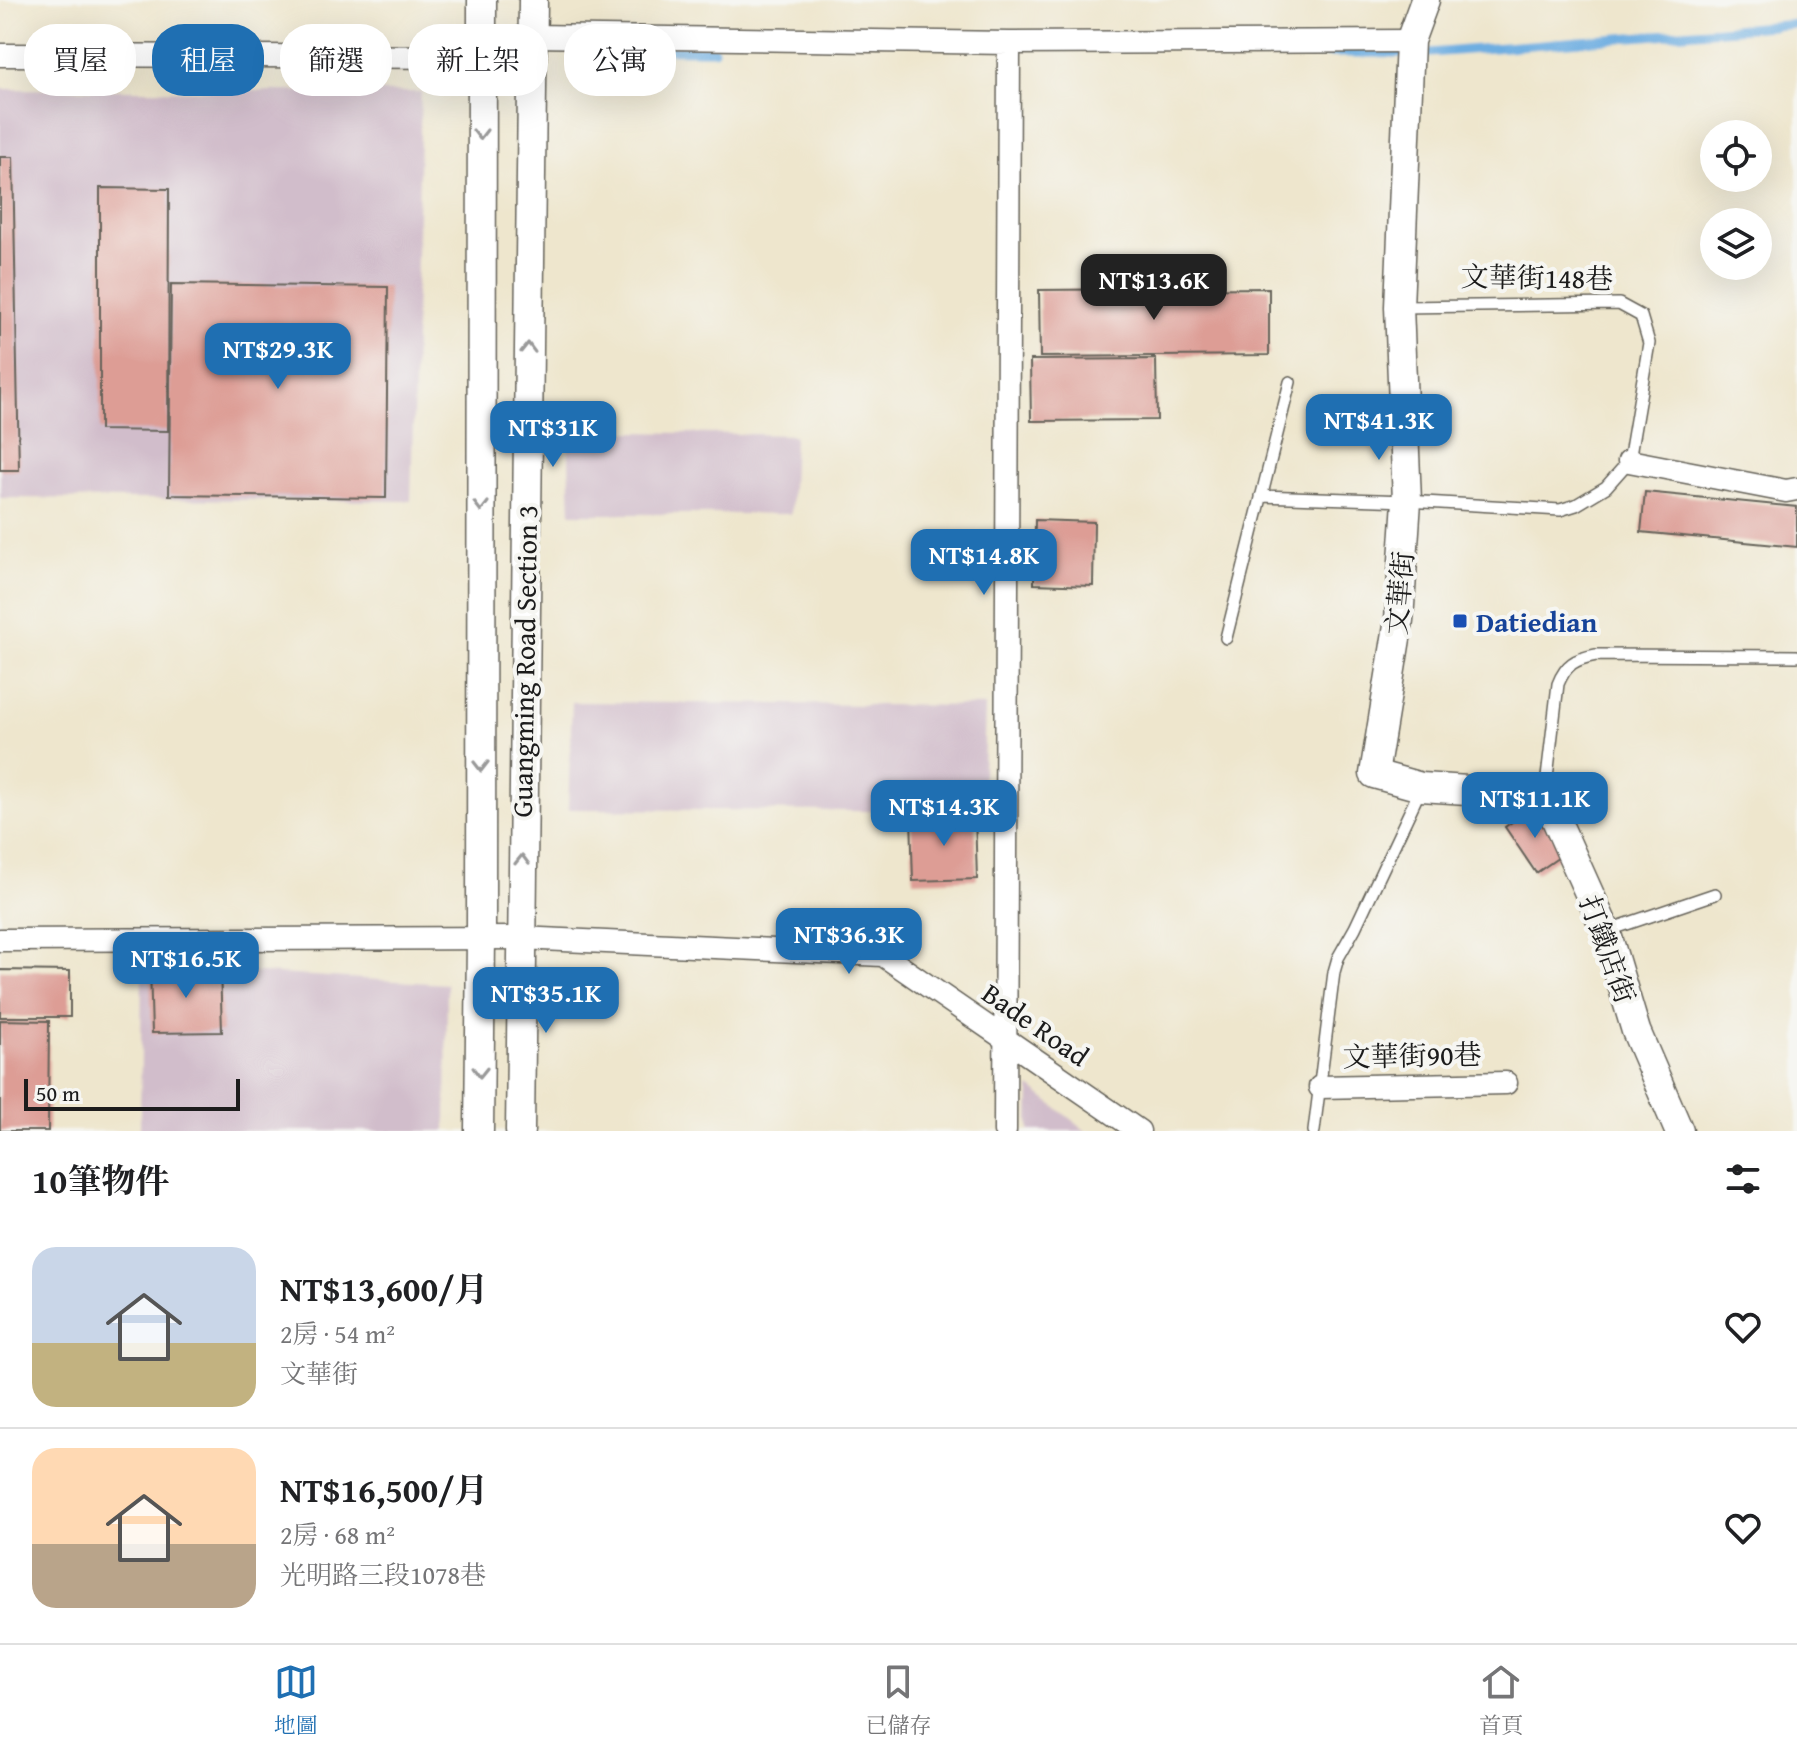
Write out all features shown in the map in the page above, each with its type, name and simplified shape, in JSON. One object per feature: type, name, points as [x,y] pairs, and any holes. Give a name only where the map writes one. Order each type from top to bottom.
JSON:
[{"type":"street","name":"Guangming Road Section 3","points":[[482,0],[482,24]]},
{"type":"street","name":"Guangming Road Section 3","points":[[533,0],[533,24]]},
{"type":"street","name":"文華街","points":[[1421,787],[1374,774],[1399,620],[1407,501],[1399,307],[1409,50],[1425,0]]},
{"type":"street","points":[[548,37],[1009,53],[1409,50]]},
{"type":"street","points":[[1005,1131],[1009,53]]},
{"type":"street","points":[[0,55],[408,57]]},
{"type":"street","name":"Guangming Road Section 3","points":[[479,1131],[481,96]]},
{"type":"street","name":"Guangming Road Section 3","points":[[520,1131],[532,96]]},
{"type":"street","points":[[1629,461],[1786,491],[1797,489]]},
{"type":"street","points":[[1421,787],[1545,795]]},
{"type":"street","name":"打鐵店街","points":[[1545,795],[1606,931],[1636,1031],[1679,1131]]},
{"type":"street","name":"Bade Road","points":[[0,940],[520,938],[883,955],[1139,1131]]},
{"type":"street","name":"文華街90巷","points":[[1320,1087],[1506,1083]]},
{"type":"lane","name":"文華街148巷","points":[[1399,307],[1619,304],[1641,316],[1649,343],[1629,461]]},
{"type":"lane","points":[[1226,638],[1290,382]]},
{"type":"lane","points":[[1261,496],[1560,510],[1576,505],[1606,487],[1629,461]]},
{"type":"lane","points":[[1545,795],[1558,684],[1565,668],[1577,659],[1596,655],[1797,656]]},
{"type":"lane","points":[[1314,1131],[1338,958],[1421,787]]},
{"type":"lane","points":[[1606,931],[1715,894]]},
{"type":"shaded area","points":[[0,89],[24,89],[24,96],[136,96],[136,90],[152,90],[152,96],[264,96],[264,91],[280,91],[280,96],[392,96],[392,92],[421,96],[411,501],[0,498]]},
{"type":"shaded area","points":[[568,431],[794,435],[791,514],[571,514]]},
{"type":"shaded area","points":[[572,702],[985,706],[982,812],[568,809]]},
{"type":"shaded area","points":[[142,966],[447,984],[446,1131],[140,1131]]},
{"type":"shaded area","points":[[1030,1087],[1086,1131],[1029,1131]]},
{"type":"building","points":[[0,157],[13,157],[19,470],[0,470]]},
{"type":"building","points":[[100,188],[169,189],[168,431],[100,430]]},
{"type":"building","points":[[171,284],[388,287],[386,498],[169,495]]},
{"type":"building","points":[[1269,288],[1269,355],[1040,357],[1039,290]]},
{"type":"building","points":[[1156,359],[1157,420],[1031,421],[1030,360]]},
{"type":"building","points":[[1645,492],[1797,507],[1797,547],[1641,532]]},
{"type":"building","points":[[1035,520],[1094,522],[1093,586],[1034,584]]},
{"type":"building","points":[[1533,807],[1565,853],[1536,873],[1505,827]]},
{"type":"building","points":[[975,815],[977,879],[913,881],[911,817]]},
{"type":"building","points":[[220,966],[222,1032],[152,1033],[150,967]]},
{"type":"building","points":[[0,970],[70,971],[70,1017],[0,1017]]},
{"type":"building","points":[[0,1020],[49,1021],[48,1131],[0,1131]]},
{"type":"waterway","points":[[1280,53],[1429,53],[1797,24]]},
{"type":"waterway","points":[[676,50],[714,50]]},
{"type":"place","name":"Datiedian","points":[[1460,621]]}]
